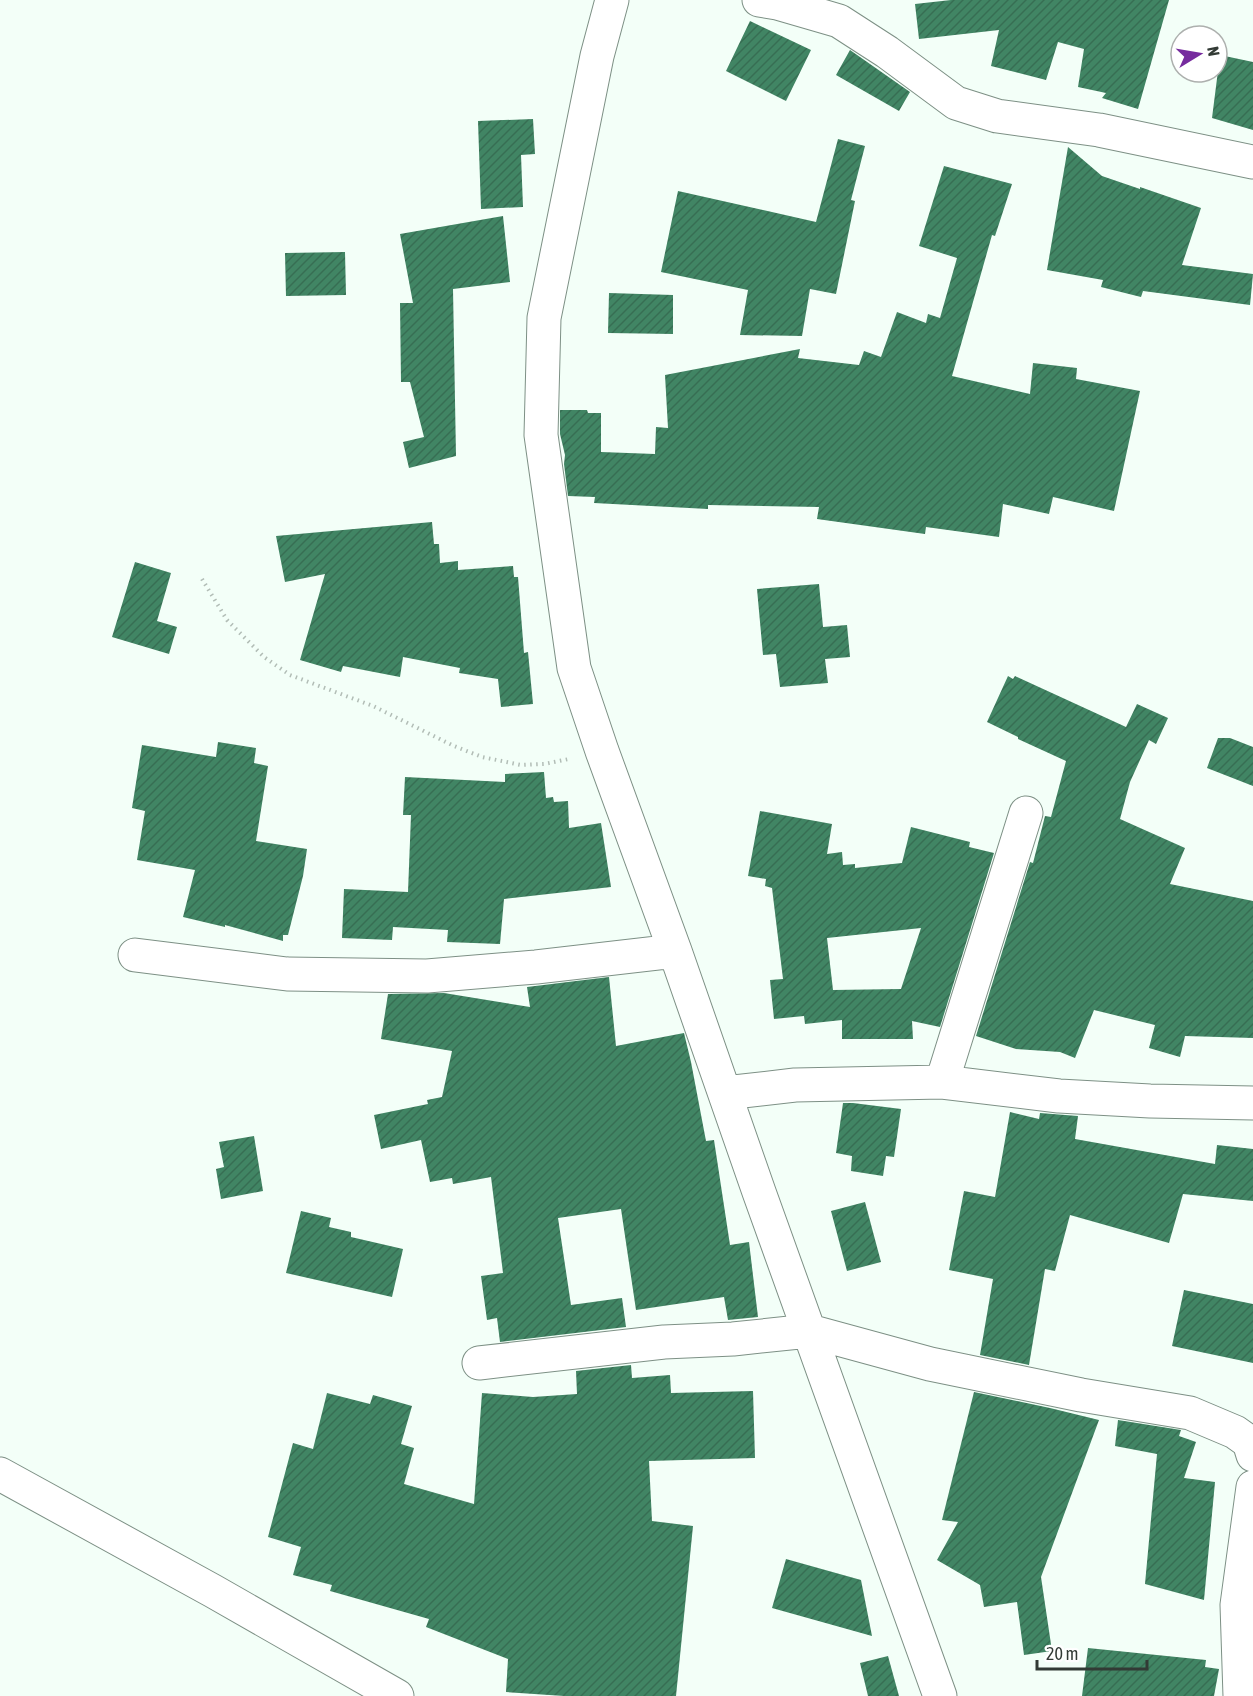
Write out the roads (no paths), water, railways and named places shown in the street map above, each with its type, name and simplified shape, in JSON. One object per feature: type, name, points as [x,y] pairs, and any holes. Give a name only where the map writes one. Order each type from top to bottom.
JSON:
[{"type":"street","points":[[612,0],[597,56],[544,318],[541,435],[574,668],[940,1696]]},
{"type":"street","points":[[759,0],[839,21],[887,52],[956,103],[997,116],[1099,130],[1253,162]]},
{"type":"street","points":[[942,1082],[1026,813]]},
{"type":"street","points":[[135,955],[287,974],[427,976],[536,967],[675,951]]},
{"type":"street","points":[[725,1093],[795,1085],[942,1082],[1059,1096],[1253,1103]]},
{"type":"street","points":[[479,1363],[664,1342],[733,1339],[809,1331],[940,1366],[1081,1395],[1190,1413],[1235,1432],[1249,1443],[1253,1455]]},
{"type":"street","points":[[0,1474],[397,1696]]},
{"type":"street","points":[[1240,1696],[1237,1605],[1253,1487]]}]
